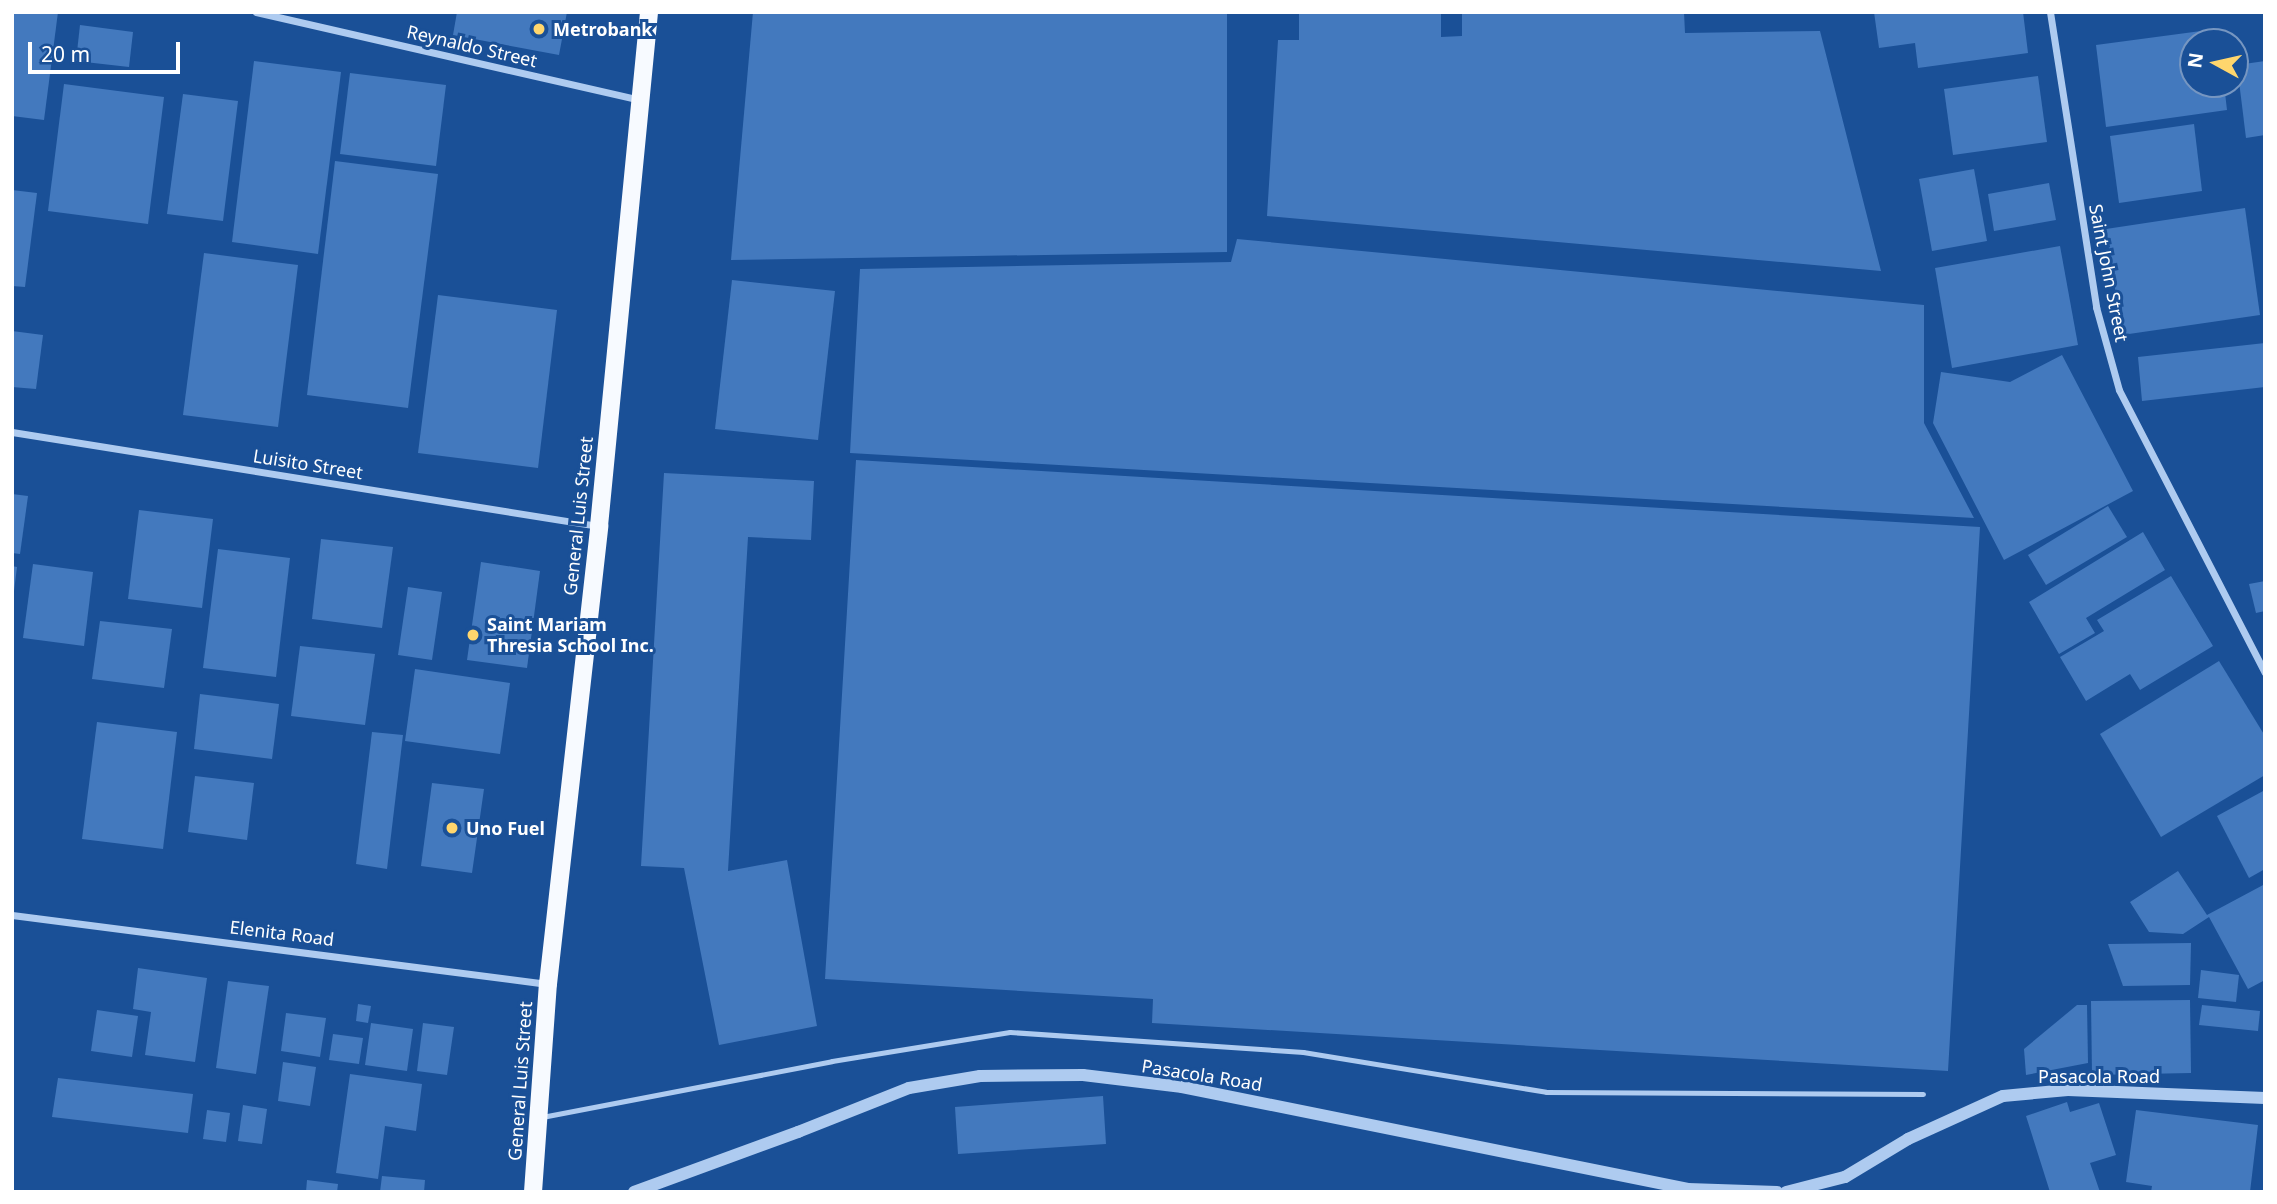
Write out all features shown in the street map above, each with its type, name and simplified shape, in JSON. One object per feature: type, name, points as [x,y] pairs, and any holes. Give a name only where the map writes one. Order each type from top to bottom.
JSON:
[{"type":"main road","name":"General Luis Street","points":[[533,1192],[548,984],[599,526],[649,12]]},
{"type":"street","name":"Reynaldo Street","points":[[256,12],[640,100]]},
{"type":"street","name":"Saint John Street","points":[[2050,12],[2096,307],[2119,390],[2265,673]]},
{"type":"street","name":"Luisito Street","points":[[12,432],[599,526]]},
{"type":"street","name":"Elenita Road","points":[[12,915],[548,984]]},
{"type":"street","name":"Pasacola Road","points":[[634,1192],[798,1132],[908,1088],[979,1076],[1083,1075],[1182,1087],[1688,1189],[1777,1192]]},
{"type":"street","name":"Pasacola Road","points":[[1786,1192],[1845,1177],[1908,1139],[2003,1096],[2067,1090],[2265,1098]]},
{"type":"lane","points":[[539,1117],[832,1060],[1010,1032],[1303,1052],[1546,1092],[1923,1094]]},
{"type":"building","points":[[12,12],[58,12],[44,120],[12,116]]},
{"type":"building","points":[[457,12],[567,12],[559,55],[453,35]]},
{"type":"building","points":[[753,12],[1227,12],[1227,252],[731,260]]},
{"type":"building","points":[[1299,12],[1441,12],[1441,37],[1462,36],[1462,12],[1684,12],[1685,33],[1820,31],[1881,271],[1267,216],[1278,40],[1299,40]]},
{"type":"building","points":[[1874,12],[2023,12],[2028,53],[1918,68],[1915,43],[1879,48]]},
{"type":"building","points":[[80,25],[133,32],[129,67],[76,61]]},
{"type":"building","points":[[2179,34],[2179,98],[2226,98],[2227,110],[2106,127],[2096,45]]},
{"type":"building","points":[[254,61],[341,72],[318,254],[232,242]]},
{"type":"building","points":[[2265,61],[2265,135],[2246,138],[2241,98],[2249,98],[2249,63]]},
{"type":"building","points":[[350,73],[446,85],[436,166],[340,154]]},
{"type":"building","points":[[2038,76],[2047,142],[1953,155],[1944,89]]},
{"type":"building","points":[[64,84],[164,97],[148,224],[48,211]]},
{"type":"building","points":[[183,94],[238,101],[223,221],[167,214]]},
{"type":"building","points":[[2194,124],[2202,191],[2119,203],[2110,136]]},
{"type":"building","points":[[335,161],[438,174],[408,408],[307,395]]},
{"type":"building","points":[[1974,169],[1987,241],[1932,251],[1919,179]]},
{"type":"building","points":[[2049,183],[2056,220],[1994,231],[1988,194]]},
{"type":"building","points":[[12,190],[37,193],[25,287],[12,286]]},
{"type":"building","points":[[2245,208],[2260,315],[2122,335],[2106,229]]},
{"type":"building","points":[[1237,239],[1924,305],[1924,423],[1974,518],[850,453],[860,269],[1231,262]]},
{"type":"building","points":[[2060,246],[2078,345],[1952,368],[1935,268]]},
{"type":"building","points":[[204,253],[298,265],[278,427],[183,415]]},
{"type":"building","points":[[732,280],[835,291],[818,440],[715,429]]},
{"type":"building","points":[[438,295],[557,310],[538,468],[418,453]]},
{"type":"building","points":[[12,331],[43,335],[36,389],[12,387]]},
{"type":"building","points":[[2265,343],[2265,387],[2142,401],[2138,357]]},
{"type":"building","points":[[2062,355],[2133,491],[2004,560],[1933,423],[1941,372],[2010,382]]},
{"type":"building","points":[[856,460],[1980,527],[1948,1071],[1152,1023],[1153,999],[825,979]]},
{"type":"building","points":[[664,473],[814,481],[811,540],[748,537],[728,871],[787,860],[817,1026],[719,1045],[684,868],[641,866]]},
{"type":"building","points":[[12,494],[28,496],[20,554],[12,553]]},
{"type":"building","points":[[2108,506],[2127,537],[2046,585],[2028,555]]},
{"type":"building","points":[[139,510],[213,519],[202,608],[128,599]]},
{"type":"building","points":[[2143,532],[2165,570],[2086,618],[2095,633],[2059,654],[2029,602]]},
{"type":"building","points":[[321,539],[393,547],[382,628],[312,619]]},
{"type":"building","points":[[218,549],[290,558],[276,677],[203,668]]},
{"type":"building","points":[[481,562],[540,571],[527,668],[467,660]]},
{"type":"building","points":[[33,564],[93,572],[84,646],[23,638]]},
{"type":"building","points":[[12,566],[17,567],[14,591],[12,591]]},
{"type":"building","points":[[2171,576],[2213,646],[2140,690],[2130,674],[2086,701],[2060,657],[2104,631],[2097,620]]},
{"type":"building","points":[[2265,581],[2265,611],[2256,613],[2249,584]]},
{"type":"building","points":[[408,587],[442,592],[432,660],[398,655]]},
{"type":"building","points":[[100,621],[172,629],[164,688],[92,679]]},
{"type":"building","points":[[300,646],[375,654],[365,725],[291,716]]},
{"type":"building","points":[[2219,661],[2265,736],[2265,775],[2161,837],[2100,734]]},
{"type":"building","points":[[415,669],[510,683],[500,754],[405,741]]},
{"type":"building","points":[[200,694],[279,704],[272,759],[194,749]]},
{"type":"building","points":[[97,722],[177,732],[163,849],[82,839]]},
{"type":"building","points":[[372,732],[403,735],[387,869],[356,864]]},
{"type":"building","points":[[195,776],[254,783],[247,840],[188,832]]},
{"type":"building","name":"Uno Fuel","points":[[432,783],[484,789],[472,873],[421,866]]},
{"type":"building","points":[[2265,790],[2265,869],[2249,878],[2217,816]]},
{"type":"building","points":[[2178,871],[2207,915],[2265,884],[2265,980],[2248,989],[2209,917],[2183,934],[2149,932],[2130,902]]},
{"type":"building","points":[[2191,943],[2190,985],[2123,986],[2108,944]]},
{"type":"building","points":[[138,968],[207,978],[195,1062],[145,1055],[151,1012],[133,1009]]},
{"type":"building","points":[[2201,970],[2239,975],[2236,1002],[2198,998]]},
{"type":"building","points":[[228,981],[269,986],[256,1074],[216,1068]]},
{"type":"building","points":[[2190,1000],[2191,1073],[2092,1075],[2091,1001]]},
{"type":"building","points":[[358,1004],[371,1006],[368,1023],[356,1021]]},
{"type":"building","points":[[2077,1005],[2087,1005],[2088,1063],[2026,1075],[2024,1049]]},
{"type":"building","points":[[2202,1005],[2260,1011],[2258,1031],[2199,1025]]},
{"type":"building","points":[[97,1010],[138,1016],[132,1057],[91,1051]]},
{"type":"building","points":[[286,1013],[326,1018],[320,1057],[281,1051]]},
{"type":"building","points":[[371,1023],[413,1029],[407,1071],[365,1065]]},
{"type":"building","points":[[423,1023],[454,1027],[447,1075],[417,1071]]},
{"type":"building","points":[[333,1034],[363,1038],[359,1064],[329,1060]]},
{"type":"building","points":[[283,1062],[316,1067],[310,1106],[278,1101]]},
{"type":"building","points":[[350,1074],[422,1084],[416,1131],[385,1126],[378,1179],[336,1173]]},
{"type":"building","points":[[58,1078],[193,1094],[188,1133],[52,1117]]},
{"type":"building","points":[[1103,1096],[1106,1144],[958,1154],[955,1107]]},
{"type":"building","points":[[2067,1102],[2070,1112],[2099,1103],[2116,1155],[2090,1163],[2100,1192],[2050,1192],[2026,1116]]},
{"type":"building","points":[[243,1105],[267,1109],[262,1144],[238,1141]]},
{"type":"building","points":[[207,1110],[230,1113],[226,1142],[203,1139]]},
{"type":"building","points":[[2136,1110],[2258,1125],[2250,1192],[2151,1192],[2152,1186],[2126,1182]]},
{"type":"building","points":[[382,1176],[425,1180],[424,1192],[380,1192]]},
{"type":"building","points":[[307,1180],[338,1184],[337,1192],[306,1192]]},
{"type":"place","name":"Metrobank","points":[[539,29]]},
{"type":"place","name":"Saint Mariam Thresia School Inc.","points":[[473,635]]},
{"type":"place","name":"Uno Fuel","points":[[452,828]]}]
